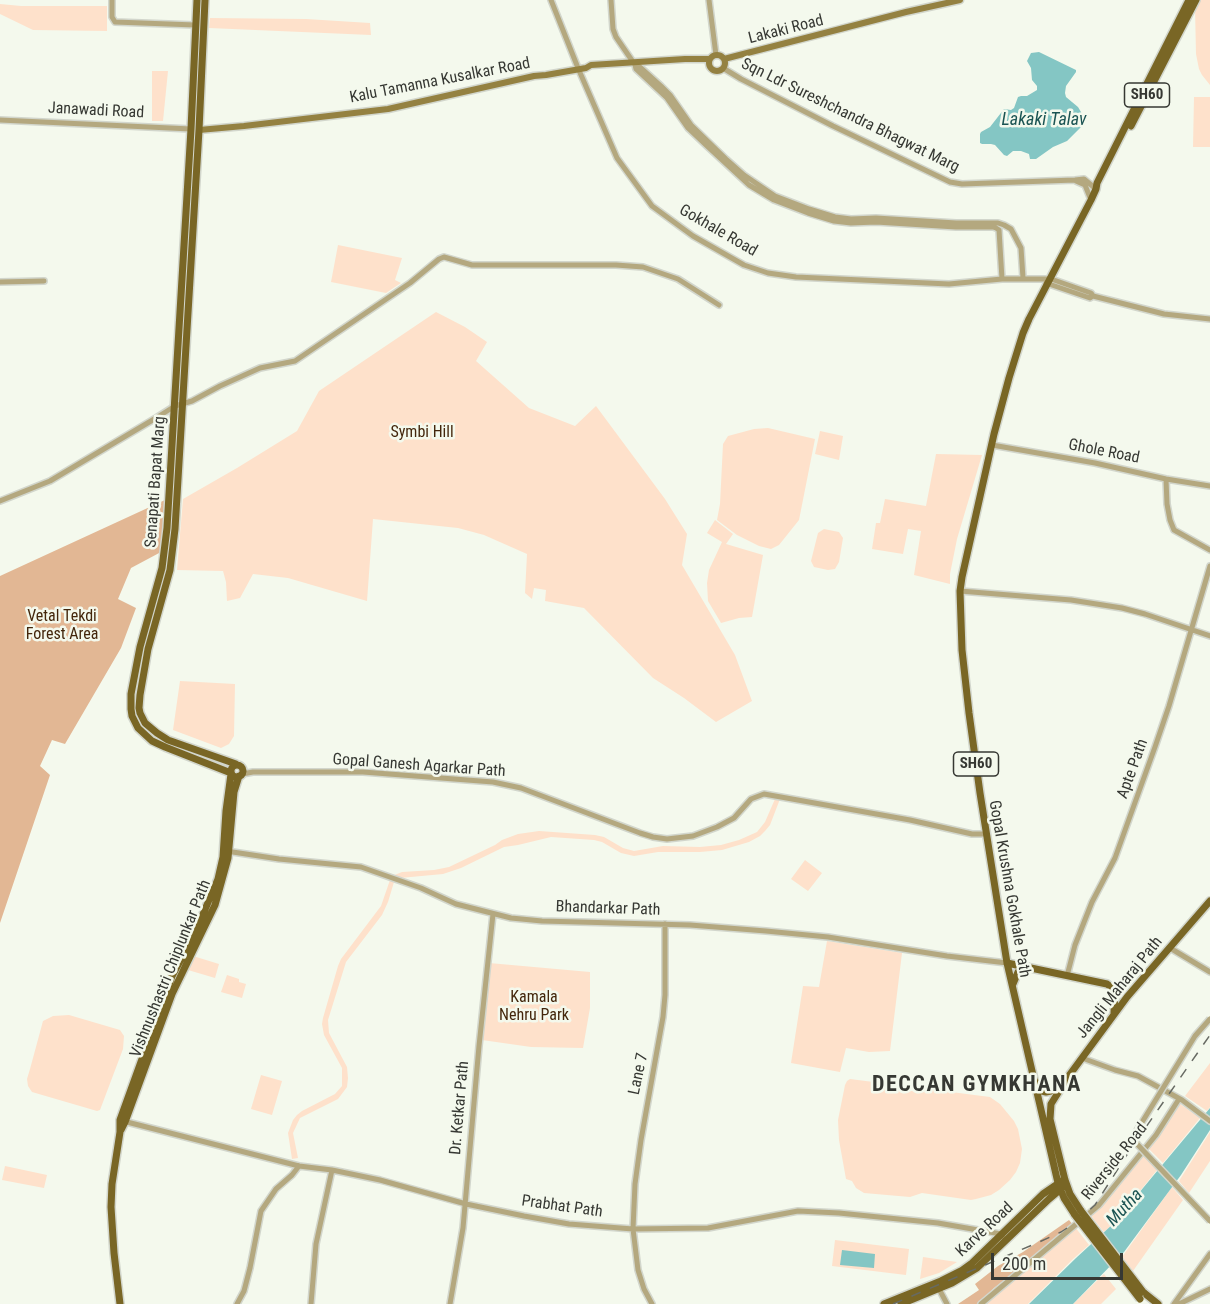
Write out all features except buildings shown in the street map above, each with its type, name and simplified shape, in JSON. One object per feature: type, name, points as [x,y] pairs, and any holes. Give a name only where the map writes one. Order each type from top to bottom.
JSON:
[{"type":"main road","name":"Senapati Bapat Marg","points":[[196,0],[195,129],[183,402],[172,560],[148,649],[139,708],[145,723],[157,734],[237,771]]},
{"type":"main road","name":"Senapati Bapat Marg","points":[[205,0],[168,513],[162,568],[140,648],[130,709],[138,728],[152,741],[237,771]]},
{"type":"main road","name":"Lakaki Road","points":[[724,59],[960,0]]},
{"type":"main road","name":"Gopal Krushna Gokhale Path","points":[[1102,179],[1189,0]]},
{"type":"main road","name":"Gopal Krushna Gokhale Path","points":[[1062,1185],[1056,1170],[1005,964],[964,673],[960,591],[992,445],[1023,333],[1096,189],[1197,0]]},
{"type":"main road","points":[[578,68],[686,63],[712,60],[722,56],[725,64],[723,68],[716,70],[712,68],[712,60]]},
{"type":"main road","name":"Kalu Tamanna Kusalkar Road","points":[[195,129],[244,126],[388,109],[578,68]]},
{"type":"main road","name":"Gopal Krushna Gokhale Path","points":[[1050,282],[1056,278],[1077,236],[1098,193],[1096,189]]},
{"type":"main road","name":"Vishnushastri Chiplunkar Path","points":[[120,1304],[111,1208],[120,1132],[172,976],[195,933],[214,889],[226,851],[237,771]]},
{"type":"main road","name":"Jangli Maharaj Path","points":[[1062,1185],[1049,1114],[1055,1096],[1127,997],[1210,901]]},
{"type":"main road","points":[[1005,964],[1107,984],[1115,990],[1114,1015]]},
{"type":"main road","points":[[1012,986],[1018,972],[1026,967]]},
{"type":"main road","points":[[1033,1073],[1040,1089],[1044,1092],[1051,1091],[1064,1082]]},
{"type":"main road","points":[[1056,1170],[1046,1196],[1067,1204],[1078,1213],[1143,1292],[1158,1304]]},
{"type":"main road","points":[[1062,1185],[1070,1194],[1078,1213],[1142,1302]]},
{"type":"main road","points":[[1062,1185],[1067,1204]]},
{"type":"main road","name":"Karve Road","points":[[884,1304],[952,1283],[977,1268],[1004,1237],[1046,1196],[1062,1185]]},
{"type":"main road","name":"Karve Road","points":[[901,1304],[936,1287]]},
{"type":"street","points":[[112,0],[112,20],[115,22],[195,25]]},
{"type":"street","name":"Gokhale Road","points":[[551,0],[617,158],[652,206],[693,236],[744,264],[768,273],[796,278],[949,284],[1023,278],[1050,282]]},
{"type":"street","points":[[611,0],[613,29],[634,64],[670,95],[691,125],[741,173],[760,187],[796,206],[834,221],[996,228],[999,230],[1002,279]]},
{"type":"street","points":[[709,0],[712,60]]},
{"type":"street","name":"Sqn Ldr Sureshchandra Bhagwat Marg","points":[[723,68],[833,126],[950,182],[962,184],[1102,179]]},
{"type":"street","name":"Janawadi Road","points":[[0,120],[195,129]]},
{"type":"street","points":[[1084,178],[1096,189]]},
{"type":"street","points":[[1075,180],[1085,185],[1091,200]]},
{"type":"street","points":[[796,206],[851,219],[998,223],[1011,229],[1021,248],[1023,278]]},
{"type":"street","points":[[0,501],[50,481],[175,405],[192,401],[260,368],[295,361],[410,283],[435,261],[444,257],[472,265],[643,267],[678,279],[718,305]]},
{"type":"street","points":[[0,282],[44,281]]},
{"type":"street","points":[[1050,282],[1090,297],[1164,314],[1210,319]]},
{"type":"street","name":"Ghole Road","points":[[992,445],[1210,486]]},
{"type":"street","points":[[1166,479],[1167,504],[1174,530],[1210,550]]},
{"type":"street","name":"Apte Path","points":[[1067,976],[1075,945],[1092,902],[1115,858],[1165,718],[1210,566]]},
{"type":"street","points":[[960,591],[1071,600],[1122,608],[1210,636]]},
{"type":"street","name":"Gopal Ganesh Agarkar Path","points":[[237,771],[372,773],[493,782],[521,788],[640,833],[667,839],[693,836],[717,828],[734,818],[751,799],[764,794],[910,820],[972,834],[986,834]]},
{"type":"street","name":"Bhandarkar Path","points":[[226,851],[361,867],[421,888],[456,904],[493,914],[542,921],[665,924],[819,936],[1005,964]]},
{"type":"street","name":"Dr. Ketkar Path","points":[[450,1304],[466,1204],[479,1044],[493,914]]},
{"type":"street","name":"Lane 7","points":[[652,1304],[638,1270],[633,1229],[640,1140],[663,1017],[665,924]]},
{"type":"street","points":[[1170,948],[1207,970]]},
{"type":"street","points":[[1210,1019],[1195,1036],[1136,1132],[1135,1139],[1137,1144],[1210,1221]]},
{"type":"street","points":[[1082,1058],[1138,1076],[1180,1099],[1210,1120]]},
{"type":"street","name":"Riverside Road","points":[[981,1304],[1099,1205],[1156,1135],[1180,1099]]},
{"type":"street","name":"Prabhat Path","points":[[123,1121],[298,1166],[332,1170],[404,1186],[466,1204],[569,1224],[633,1229],[708,1228],[798,1211],[938,1223],[1004,1237]]},
{"type":"street","points":[[237,1304],[244,1291],[261,1211],[276,1189],[292,1175],[298,1166]]},
{"type":"street","points":[[311,1304],[316,1244],[332,1170]]},
{"type":"street","points":[[1174,1304],[1210,1254]]},
{"type":"street","points":[[936,1287],[945,1304]]},
{"type":"street","points":[[1179,1304],[1191,1301],[1210,1289]]},
{"type":"green space","points":[[1200,0],[1210,0],[1210,85],[1199,69],[1196,54],[1195,8]]},
{"type":"green space","points":[[0,4],[107,6],[107,31],[33,30],[0,14]]},
{"type":"green space","points":[[210,18],[306,19],[370,23],[371,35],[209,28]]},
{"type":"green space","points":[[152,71],[168,71],[163,121],[152,121]]},
{"type":"green space","points":[[1194,97],[1210,97],[1210,147],[1193,147]]},
{"type":"green space","points":[[338,245],[402,258],[395,280],[401,283],[386,293],[331,282]]},
{"type":"green space","name":"Symbi Hill","points":[[436,312],[487,342],[476,361],[529,408],[575,426],[596,406],[665,499],[687,534],[682,565],[735,655],[752,701],[716,722],[653,678],[584,608],[545,601],[546,590],[534,588],[532,599],[525,593],[527,554],[484,535],[458,528],[373,519],[367,601],[288,578],[253,574],[240,598],[227,601],[223,571],[177,570],[183,499],[297,431],[319,391]]},
{"type":"green space","points":[[768,428],[815,439],[799,520],[779,545],[771,549],[737,535],[717,520],[723,444],[728,436]]},
{"type":"green space","points":[[820,431],[843,436],[839,460],[815,454]]},
{"type":"green space","points":[[936,454],[982,455],[957,539],[950,584],[914,575],[921,531],[908,529],[903,554],[872,549],[876,523],[880,523],[885,499],[926,506]]},
{"type":"green space","name":"Vetal Tekdi Forest Area","points":[[165,500],[161,552],[131,568],[118,599],[136,608],[121,648],[65,744],[52,740],[40,766],[50,775],[0,923],[0,576]]},
{"type":"green space","points":[[715,520],[733,534],[726,544],[763,555],[752,617],[721,623],[708,601],[709,570],[722,542],[707,533]]},
{"type":"green space","points":[[824,529],[839,532],[843,538],[839,562],[835,569],[814,567],[811,561],[818,533]]},
{"type":"green space","points":[[180,681],[235,684],[234,736],[229,744],[221,748],[173,730]]},
{"type":"green space","points":[[775,799],[780,799],[770,825],[760,836],[749,842],[722,850],[658,852],[634,856],[621,853],[594,840],[551,837],[504,847],[443,874],[400,878],[392,876],[402,872],[449,867],[502,840],[518,834],[539,831],[595,835],[634,851],[663,846],[721,845],[757,832],[765,822]]},
{"type":"green space","points":[[805,860],[822,873],[808,891],[791,879]]},
{"type":"green space","points":[[390,880],[394,882],[388,902],[382,915],[346,962],[328,1020],[329,1033],[347,1067],[347,1087],[338,1099],[300,1118],[293,1133],[298,1158],[292,1159],[288,1133],[293,1120],[302,1111],[335,1094],[342,1086],[342,1068],[324,1035],[323,1018],[341,959],[381,906]]},
{"type":"green space","points":[[827,941],[902,953],[890,1051],[869,1052],[846,1048],[840,1072],[791,1063],[803,986],[819,987]]},
{"type":"green space","points":[[193,956],[219,964],[215,978],[188,970]]},
{"type":"green space","name":"Kamala Nehru Park","points":[[489,963],[590,972],[590,1008],[583,1048],[531,1047],[482,1040]]},
{"type":"green space","points":[[227,975],[246,984],[242,998],[221,992]]},
{"type":"green space","points":[[69,1015],[120,1030],[124,1036],[123,1049],[100,1110],[97,1111],[32,1092],[28,1086],[27,1079],[43,1021],[53,1016]]},
{"type":"green space","points":[[1210,1063],[1210,1107],[1207,1111],[1185,1096]]},
{"type":"green space","points":[[261,1075],[282,1081],[272,1115],[251,1109]]},
{"type":"green space","name":"DECCAN GYMKHANA","points":[[850,1079],[905,1086],[905,1090],[918,1092],[920,1088],[990,1097],[1000,1104],[1018,1129],[1022,1149],[1016,1172],[1010,1180],[991,1195],[971,1200],[922,1193],[910,1197],[864,1193],[856,1188],[852,1181],[846,1179],[839,1140],[838,1120],[845,1085]]},
{"type":"green space","points":[[1180,1104],[1200,1118],[1163,1163],[1148,1148]]},
{"type":"green space","points":[[1210,1132],[1210,1161],[1189,1193],[1179,1181]]},
{"type":"green space","points":[[1143,1155],[1157,1170],[1104,1232],[1091,1216]]},
{"type":"green space","points":[[5,1166],[47,1175],[44,1188],[2,1180]]},
{"type":"green space","points":[[1172,1187],[1183,1200],[1133,1271],[1122,1257]]},
{"type":"green space","points":[[1069,1220],[1074,1226],[994,1288],[978,1304],[958,1304],[979,1290],[975,1284],[998,1266],[1023,1252]]},
{"type":"green space","points":[[1075,1227],[1089,1245],[1028,1304],[984,1304]]},
{"type":"green space","points":[[835,1240],[909,1249],[906,1275],[832,1266]]},
{"type":"green space","points":[[923,1257],[957,1262],[939,1273],[920,1279]]},
{"type":"green space","points":[[1104,1274],[1116,1289],[1101,1304],[1073,1304]]},
{"type":"water","name":"Lakaki Talav","points":[[1039,52],[1076,70],[1066,86],[1065,93],[1066,97],[1078,107],[1084,121],[1067,141],[1053,147],[1036,159],[1030,159],[1029,154],[1021,151],[1013,151],[1007,156],[995,145],[980,143],[980,134],[990,127],[1004,109],[1014,108],[1018,97],[1027,96],[1037,90],[1027,61],[1031,53]]},
{"type":"water","points":[[1210,1108],[1210,1130],[1181,1175],[1124,1252],[1073,1304],[1029,1304],[1114,1223]]},
{"type":"water","points":[[842,1250],[875,1254],[874,1268],[840,1265]]},
{"type":"railway","points":[[893,1304],[1037,1243],[1076,1222],[1095,1205],[1130,1150],[1210,1035]]},
{"type":"district","name":"DECCAN GYMKHANA","points":[[977,1085]]},
{"type":"water label","name":"Mutha","points":[[1125,1208]]}]
